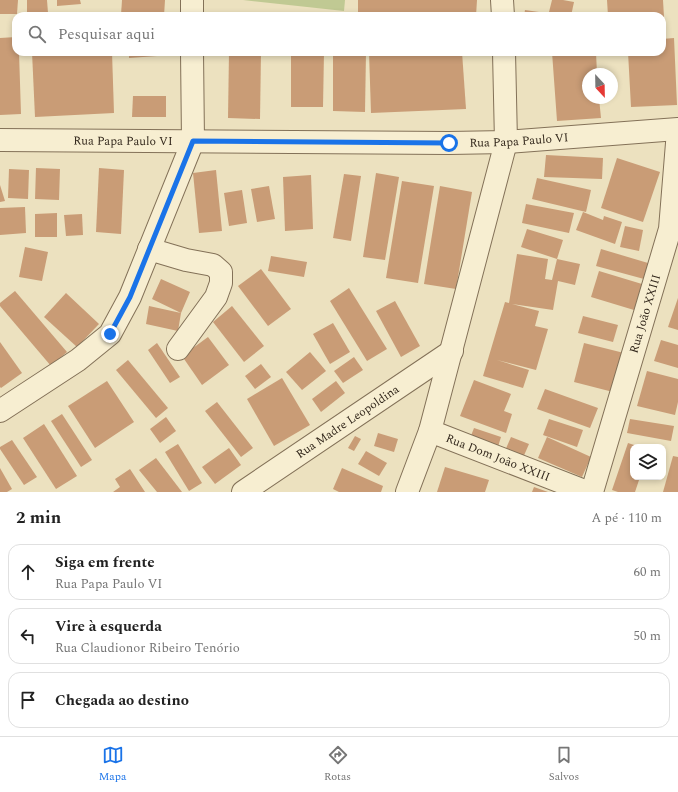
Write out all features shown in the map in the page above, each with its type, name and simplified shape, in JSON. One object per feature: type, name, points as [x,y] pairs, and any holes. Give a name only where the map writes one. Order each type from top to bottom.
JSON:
[{"type":"street","points":[[192,0],[192,12]]},
{"type":"street","points":[[502,0],[503,12]]},
{"type":"street","points":[[0,411],[78,360],[110,334],[130,297],[193,141],[192,56]]},
{"type":"street","points":[[407,492],[430,431],[506,142],[504,56]]},
{"type":"street","name":"Rua Papa Paulo VI","points":[[0,140],[441,143],[506,142],[678,130]]},
{"type":"street","name":"Rua João XXIII","points":[[592,492],[674,232],[678,130]]},
{"type":"street","points":[[149,249],[186,260],[213,265],[221,272],[222,283],[216,297],[178,349]]},
{"type":"street","name":"Rua Madre Leopoldina","points":[[243,492],[452,350]]},
{"type":"street","name":"Rua Dom João XXIII","points":[[430,431],[588,492]]},
{"type":"green space","points":[[243,0],[345,0],[344,11]]},
{"type":"building","points":[[0,0],[18,0],[17,12],[12,12],[12,14],[0,14]]},
{"type":"building","points":[[27,0],[47,0],[48,12],[27,12]]},
{"type":"building","points":[[57,0],[80,0],[81,4],[57,6]]},
{"type":"building","points":[[122,0],[165,0],[164,12],[121,12]]},
{"type":"building","points":[[358,0],[477,0],[476,12],[358,12]]},
{"type":"building","points":[[552,0],[574,2],[572,12],[549,12]]},
{"type":"building","points":[[607,0],[663,0],[664,12],[608,12]]},
{"type":"building","points":[[525,10],[539,12],[525,12]]},
{"type":"building","points":[[12,37],[12,56],[19,56],[21,114],[0,115],[0,38]]},
{"type":"building","points":[[674,38],[677,105],[631,107],[628,56],[666,56],[666,39]]},
{"type":"building","points":[[32,56],[112,56],[114,113],[35,117]]},
{"type":"building","points":[[129,56],[157,56],[129,58]]},
{"type":"building","points":[[229,56],[261,56],[260,119],[228,118]]},
{"type":"building","points":[[291,56],[324,56],[323,107],[291,107]]},
{"type":"building","points":[[333,56],[366,56],[365,112],[333,111]]},
{"type":"building","points":[[369,56],[462,56],[466,109],[371,113]]},
{"type":"building","points":[[552,56],[596,56],[597,68],[582,68],[582,104],[600,104],[601,118],[557,121]]},
{"type":"building","points":[[133,96],[166,96],[166,117],[132,117]]},
{"type":"building","points":[[546,155],[603,158],[602,179],[544,177]]},
{"type":"building","points":[[617,158],[660,172],[643,222],[601,208]]},
{"type":"building","points":[[36,168],[60,169],[59,200],[35,199]]},
{"type":"building","points":[[99,168],[124,170],[121,234],[96,232]]},
{"type":"building","points":[[9,169],[29,170],[28,199],[8,198]]},
{"type":"building","points":[[216,170],[222,231],[199,233],[193,173]]},
{"type":"building","points":[[376,173],[399,177],[385,260],[363,257]]},
{"type":"building","points":[[344,174],[361,176],[351,241],[333,238]]},
{"type":"building","points":[[311,175],[313,229],[285,231],[283,177]]},
{"type":"building","points":[[537,178],[591,190],[586,212],[532,199]]},
{"type":"building","points":[[402,181],[434,186],[418,283],[386,278]]},
{"type":"building","points":[[0,185],[5,201],[0,202]]},
{"type":"building","points":[[269,186],[275,219],[257,222],[251,189]]},
{"type":"building","points":[[440,186],[472,192],[456,289],[424,284]]},
{"type":"building","points":[[242,190],[247,223],[229,226],[224,193]]},
{"type":"building","points":[[526,204],[574,213],[569,233],[522,223]]},
{"type":"building","points":[[25,207],[26,233],[0,235],[0,208]]},
{"type":"building","points":[[583,212],[603,220],[604,216],[622,222],[615,244],[576,230]]},
{"type":"building","points":[[57,213],[57,237],[35,237],[35,214]]},
{"type":"building","points":[[82,214],[83,235],[66,236],[64,215]]},
{"type":"building","points":[[625,226],[643,230],[639,251],[620,247]]},
{"type":"building","points":[[527,229],[563,240],[557,259],[521,247]]},
{"type":"building","points":[[25,247],[48,252],[42,281],[19,277]]},
{"type":"building","points":[[601,249],[648,263],[644,279],[596,266]]},
{"type":"building","points":[[517,254],[548,259],[545,279],[552,280],[557,259],[580,264],[575,285],[558,281],[553,310],[512,304],[539,311],[535,326],[548,329],[536,370],[497,360],[529,370],[523,388],[483,376],[505,302],[509,303]]},
{"type":"building","points":[[271,256],[307,262],[304,277],[268,271]]},
{"type":"building","points":[[261,269],[291,309],[268,326],[238,286]]},
{"type":"building","points":[[599,271],[642,284],[634,310],[591,297]]},
{"type":"building","points":[[161,279],[190,292],[181,313],[152,299]]},
{"type":"building","points":[[349,288],[387,349],[367,361],[330,301]]},
{"type":"building","points":[[15,291],[67,352],[51,366],[0,306],[0,303]]},
{"type":"building","points":[[66,293],[99,324],[77,347],[44,317]]},
{"type":"building","points":[[678,298],[678,330],[668,327]]},
{"type":"building","points":[[395,301],[420,346],[401,357],[376,311]]},
{"type":"building","points":[[149,306],[181,313],[178,331],[146,324]]},
{"type":"building","points":[[232,306],[264,346],[244,362],[213,322]]},
{"type":"building","points":[[583,316],[618,325],[613,342],[578,333]]},
{"type":"building","points":[[333,323],[350,352],[330,364],[313,334]]},
{"type":"building","points":[[208,337],[229,365],[202,385],[182,356]]},
{"type":"building","points":[[661,340],[678,345],[678,368],[654,361]]},
{"type":"building","points":[[0,342],[22,373],[1,388],[0,387]]},
{"type":"building","points":[[157,343],[180,377],[170,383],[148,350]]},
{"type":"building","points":[[584,343],[624,353],[613,392],[574,382]]},
{"type":"building","points":[[310,352],[326,371],[302,390],[286,372]]},
{"type":"building","points":[[354,357],[363,370],[343,383],[334,371]]},
{"type":"building","points":[[128,360],[168,408],[156,418],[116,370]]},
{"type":"building","points":[[261,364],[271,377],[255,389],[245,376]]},
{"type":"building","points":[[647,371],[678,379],[678,402],[675,415],[637,406]]},
{"type":"building","points":[[282,378],[310,425],[274,446],[247,399]]},
{"type":"building","points":[[474,380],[511,394],[504,411],[512,414],[506,433],[460,416]]},
{"type":"building","points":[[107,381],[134,422],[95,448],[68,406]]},
{"type":"building","points":[[336,381],[345,393],[321,412],[312,399]]},
{"type":"building","points":[[545,389],[598,408],[590,428],[537,409]]},
{"type":"building","points":[[217,402],[253,448],[241,457],[205,411]]},
{"type":"building","points":[[62,414],[92,460],[81,467],[51,421]]},
{"type":"building","points":[[166,417],[176,431],[160,443],[150,429]]},
{"type":"building","points":[[549,419],[583,430],[577,447],[543,435]]},
{"type":"building","points":[[630,419],[674,426],[671,441],[627,433]]},
{"type":"building","points":[[44,424],[77,476],[56,489],[23,438]]},
{"type":"building","points":[[474,428],[501,437],[497,450],[469,441]]},
{"type":"building","points":[[378,433],[398,439],[394,452],[374,446]]},
{"type":"building","points":[[355,436],[361,439],[354,451],[348,448]]},
{"type":"building","points":[[511,437],[529,444],[522,460],[504,453]]},
{"type":"building","points":[[547,437],[591,457],[582,477],[538,458]]},
{"type":"building","points":[[12,440],[37,477],[24,485],[0,449],[0,447]]},
{"type":"building","points":[[628,443],[631,444],[630,480],[639,480],[635,492],[618,492],[612,490]]},
{"type":"building","points":[[178,444],[202,483],[189,491],[165,452]]},
{"type":"building","points":[[229,448],[241,465],[215,484],[202,467]]},
{"type":"building","points":[[366,451],[387,463],[379,476],[358,464]]},
{"type":"building","points":[[673,456],[678,457],[678,492],[663,492]]},
{"type":"building","points":[[156,458],[182,492],[157,492],[139,470]]},
{"type":"building","points":[[445,467],[489,480],[485,492],[437,492]]},
{"type":"building","points":[[0,468],[12,489],[7,492],[0,492]]},
{"type":"building","points":[[342,468],[383,486],[381,492],[339,492],[333,489]]},
{"type":"building","points":[[130,469],[145,492],[113,492],[120,487],[115,479]]},
{"type":"building","points":[[534,487],[548,492],[532,492]]},
{"type":"route","points":[[110,334],[130,297],[193,141],[449,143]]}]
